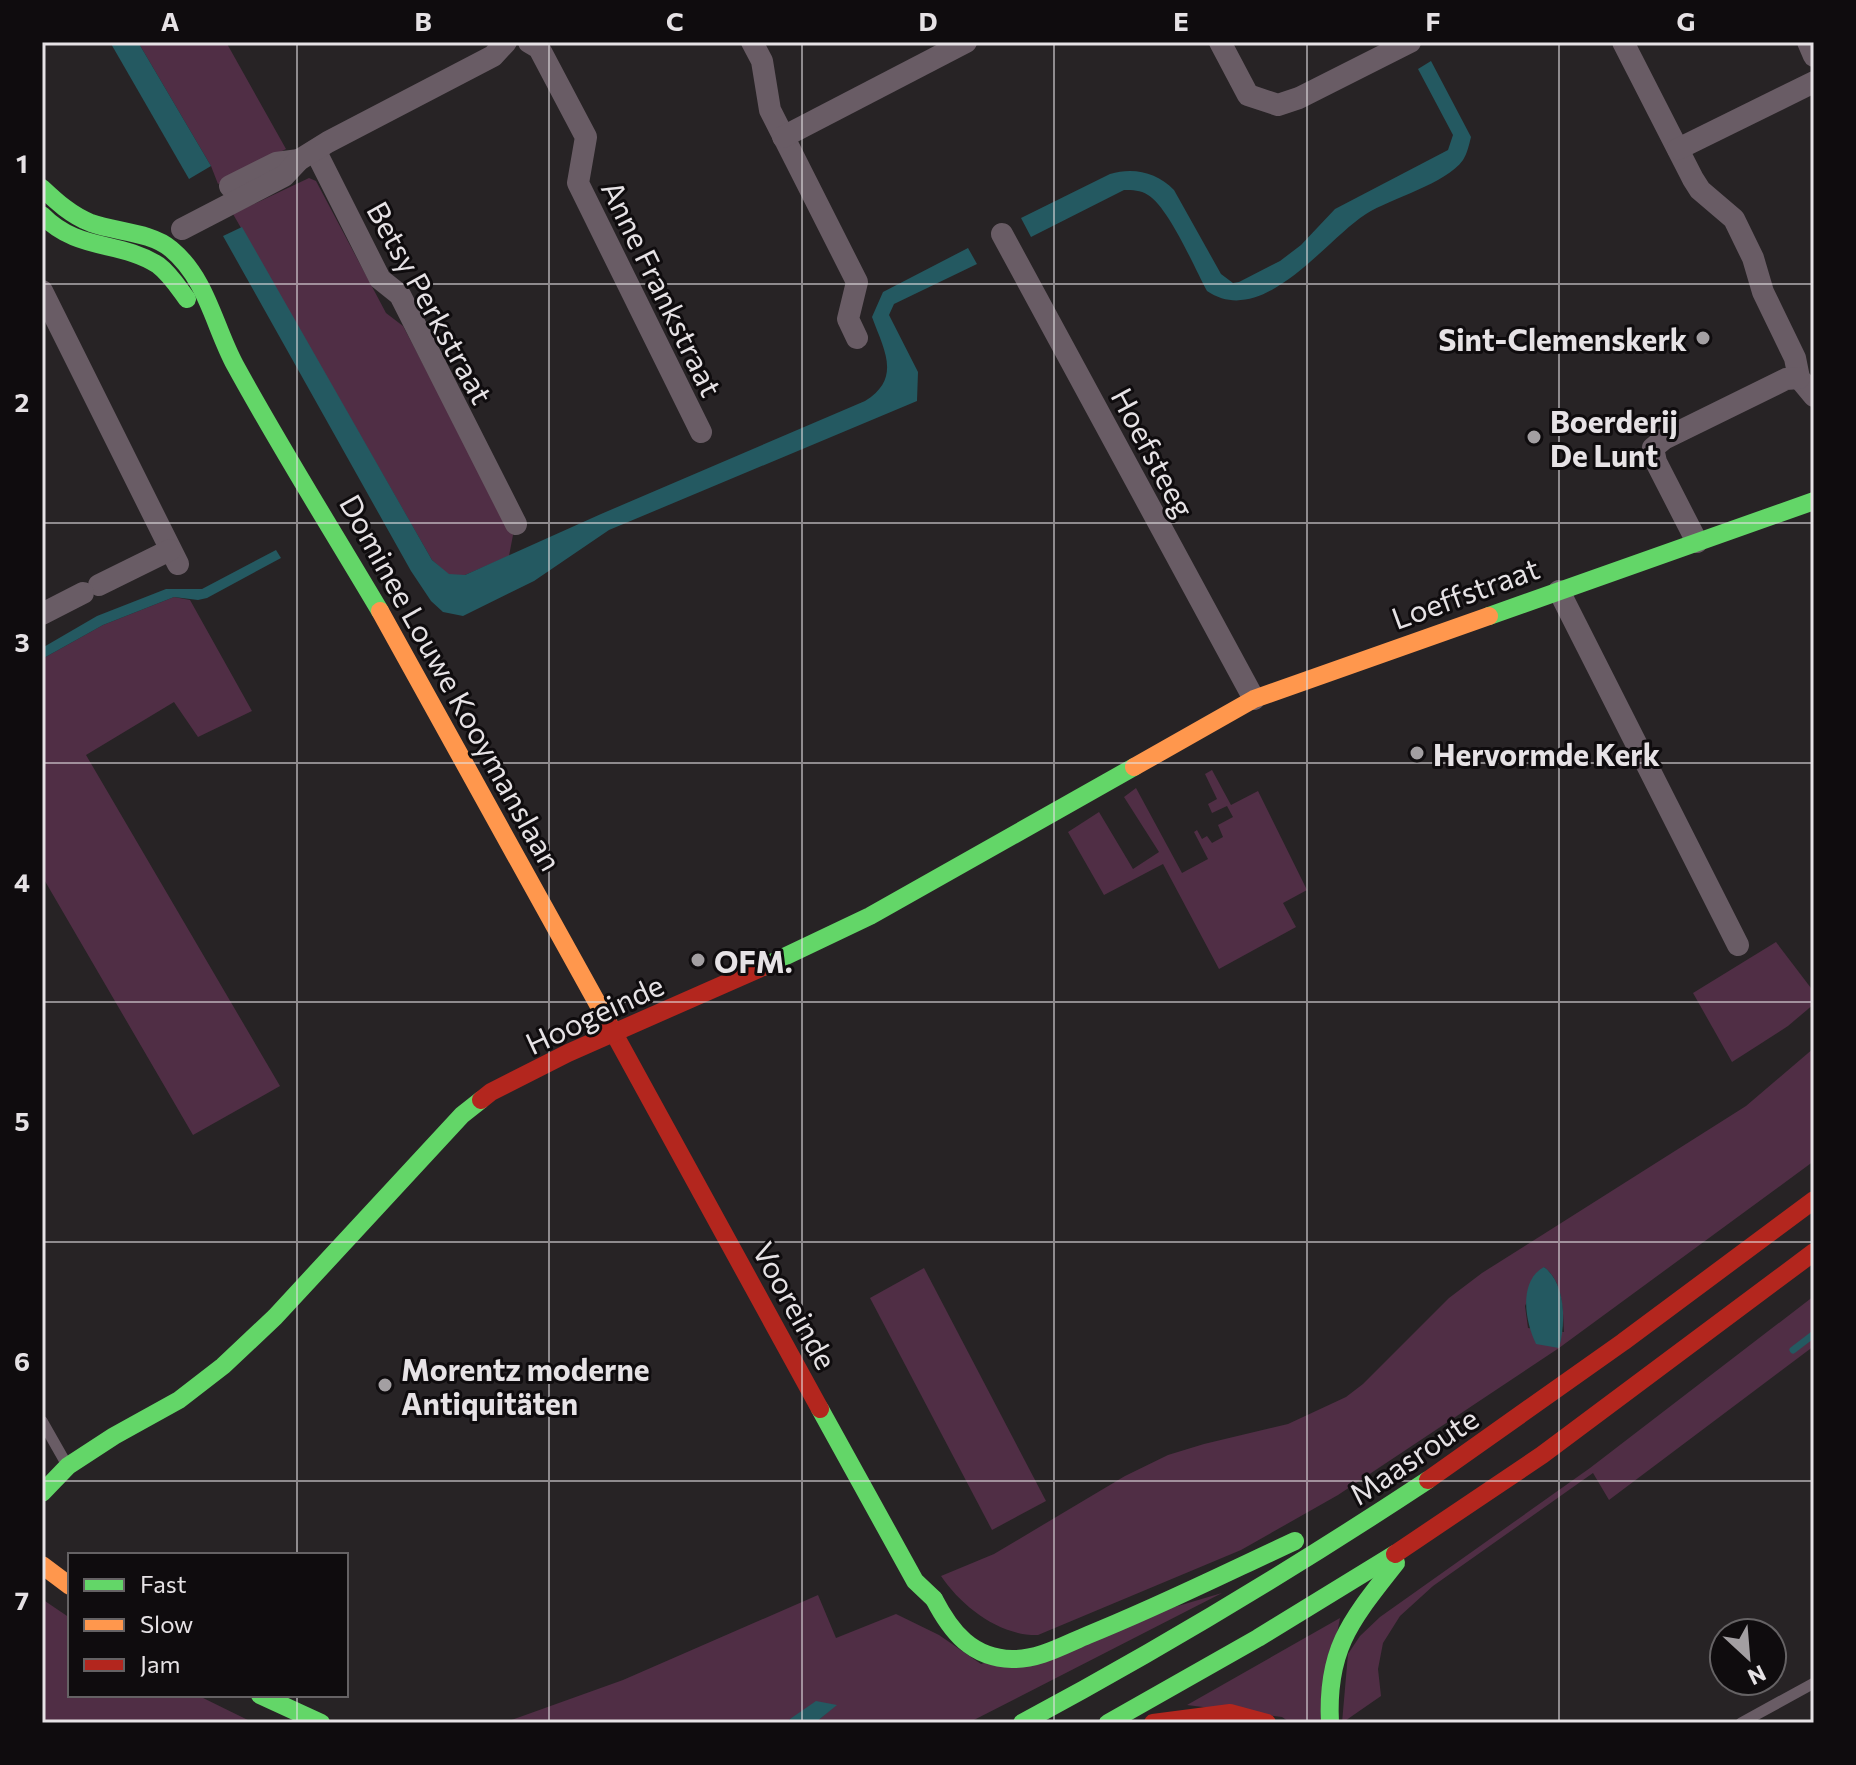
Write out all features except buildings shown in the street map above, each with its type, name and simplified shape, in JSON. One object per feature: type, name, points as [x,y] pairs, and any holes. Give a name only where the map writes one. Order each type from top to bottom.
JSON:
[{"type":"main road","name":"Dominee Louwe Kooymanslaan","points":[[42,188],[51,224],[76,241],[136,255],[169,247],[174,281],[234,363],[410,662],[615,1032]]},
{"type":"main road","name":"Loeffstraat","points":[[1254,699],[1814,501]]},
{"type":"main road","name":"Hoogeinde","points":[[42,1493],[68,1466],[179,1400],[223,1366],[275,1317],[462,1115],[491,1092],[870,916],[1254,699]]},
{"type":"main road","name":"Vooreinde","points":[[615,1032],[915,1581],[934,1599],[946,1622],[962,1641],[977,1651],[1010,1659],[1034,1657],[1119,1624],[1197,1589],[1460,1459]]},
{"type":"main road","name":"Maasroute","points":[[1022,1723],[1191,1633],[1460,1459],[1586,1371],[1814,1200]]},
{"type":"main road","points":[[1108,1723],[1207,1668],[1409,1545],[1503,1483],[1814,1252]]},
{"type":"main road","points":[[1330,1723],[1329,1678],[1332,1659],[1340,1641],[1409,1545]]},
{"type":"main road","points":[[42,1565],[68,1584]]},
{"type":"main road","points":[[264,1697],[321,1723]]},
{"type":"main road","points":[[1153,1723],[1230,1713],[1267,1723]]},
{"type":"street","points":[[169,247],[189,207],[276,163],[308,156],[328,142],[493,56],[506,42]]},
{"type":"street","name":"Anne Frankstraat","points":[[529,42],[539,48],[586,137],[578,183],[701,432]]},
{"type":"street","points":[[752,42],[762,61],[770,110],[857,282],[848,319],[857,338]]},
{"type":"street","points":[[783,137],[966,42]]},
{"type":"street","points":[[1220,42],[1248,95],[1278,105],[1299,98],[1410,42]]},
{"type":"street","points":[[1623,42],[1700,190],[1734,219],[1753,258],[1763,292],[1795,358],[1799,378],[1814,396]]},
{"type":"street","points":[[1808,42],[1814,56]]},
{"type":"street","points":[[1678,149],[1814,82]]},
{"type":"street","name":"Betsy Perkstraat","points":[[308,156],[380,279],[400,295],[516,524]]},
{"type":"street","name":"Hoefsteeg","points":[[1002,234],[1254,699]]},
{"type":"street","points":[[42,291],[174,557],[91,589],[42,614]]},
{"type":"street","points":[[1697,542],[1656,462],[1653,448],[1664,439],[1786,379],[1799,378]]},
{"type":"street","points":[[1559,591],[1738,945]]},
{"type":"lane","points":[[42,1421],[68,1466]]},
{"type":"lane","points":[[1741,1723],[1814,1683]]},
{"type":"shaded area","points":[[138,42],[226,42],[286,149],[218,184],[211,166]]},
{"type":"shaded area","points":[[309,178],[316,181],[386,313],[403,326],[513,535],[509,556],[465,575],[449,575],[432,560],[233,214]]},
{"type":"shaded area","points":[[174,597],[190,600],[252,711],[198,737],[174,702],[86,755],[280,1086],[193,1135],[42,876],[42,659],[103,625]]},
{"type":"shaded area","points":[[1212,770],[1231,805],[1258,791],[1307,890],[1283,903],[1296,927],[1219,969],[1163,864],[1104,895],[1068,832],[1099,812],[1133,869],[1159,852],[1124,797],[1136,788],[1182,873],[1208,859],[1194,832],[1197,830],[1202,839],[1207,836],[1212,843],[1223,837],[1218,825],[1233,817],[1227,806],[1212,813],[1208,804],[1217,799],[1205,774]]},
{"type":"shaded area","points":[[1776,942],[1814,992],[1814,1004],[1788,1026],[1732,1062],[1693,993]]},
{"type":"shaded area","points":[[1814,1048],[1814,1161],[1559,1348],[1338,1495],[1241,1550],[1038,1635],[1010,1631],[983,1618],[941,1576],[994,1554],[1125,1476],[1168,1455],[1288,1424],[1346,1397],[1363,1384],[1449,1298],[1482,1273],[1746,1106]],"holes":[[[1544,1267],[1561,1296],[1564,1332],[1528,1328],[1525,1306]]]},
{"type":"shaded area","points":[[924,1268],[1046,1501],[992,1530],[870,1298]]},
{"type":"shaded area","points":[[1814,1296],[1814,1346],[1609,1500],[1593,1473],[1433,1586],[1400,1616],[1383,1643],[1378,1669],[1381,1696],[1342,1723],[1348,1654],[1360,1636],[1380,1617],[1590,1468]]},
{"type":"shaded area","points":[[1222,1593],[968,1723],[815,1723],[836,1705],[790,1719],[788,1723],[503,1723],[623,1680],[818,1595],[836,1638],[896,1614],[939,1635],[981,1664]]},
{"type":"shaded area","points":[[42,1599],[68,1617],[68,1697],[201,1697],[254,1723],[42,1723]]},
{"type":"shaded area","points":[[1340,1618],[1320,1723],[1291,1723],[1282,1717],[1187,1705]]},
{"type":"water","points":[[110,42],[138,42],[211,166],[189,179]]},
{"type":"water","points":[[1431,61],[1471,137],[1463,160],[1444,176],[1366,214],[1292,277],[1250,299],[1228,300],[1207,291],[1164,212],[1142,192],[1124,190],[1031,237],[1021,218],[1110,174],[1127,171],[1152,175],[1174,190],[1221,274],[1233,283],[1239,282],[1280,261],[1301,245],[1335,209],[1448,150],[1453,135],[1418,69]]},
{"type":"water","points":[[242,227],[432,560],[449,574],[465,575],[865,401],[876,392],[887,373],[885,352],[872,317],[883,292],[968,248],[977,264],[894,304],[889,315],[918,372],[917,401],[609,530],[534,581],[463,616],[443,612],[431,601],[411,571],[223,236]]},
{"type":"water","points":[[276,550],[281,558],[207,598],[174,597],[103,625],[42,659],[42,648],[97,616],[166,589],[202,589]]},
{"type":"water","points":[[1544,1267],[1557,1283],[1560,1293],[1563,1327],[1559,1348],[1536,1344],[1529,1325],[1527,1292],[1536,1273]]},
{"type":"water","points":[[816,1701],[837,1705],[815,1723],[788,1723],[790,1719]]},
{"type":"waterway","points":[[1793,1350],[1814,1334]]},
{"type":"traffic: fast","points":[[42,188],[84,220],[154,239],[183,261],[202,289],[252,396],[380,611]]},
{"type":"traffic: fast","points":[[42,215],[70,235],[143,257],[158,265],[187,299]]},
{"type":"traffic: fast","points":[[1489,616],[1814,501]]},
{"type":"traffic: fast","points":[[763,967],[870,916],[1134,767]]},
{"type":"traffic: fast","points":[[42,1493],[68,1466],[179,1400],[223,1366],[275,1317],[462,1115],[481,1100]]},
{"type":"traffic: fast","points":[[820,1409],[915,1581],[934,1599]]},
{"type":"traffic: fast","points":[[1022,1723],[1228,1606],[1428,1480]]},
{"type":"traffic: fast","points":[[934,1599],[956,1632],[974,1648],[998,1657],[1022,1659],[1051,1651],[1114,1624],[1295,1541]]},
{"type":"traffic: fast","points":[[1108,1723],[1258,1638],[1395,1554]]},
{"type":"traffic: fast","points":[[1330,1723],[1332,1674],[1345,1636],[1396,1563]]},
{"type":"traffic: fast","points":[[264,1697],[321,1723]]},
{"type":"traffic: slow","points":[[380,611],[610,1026]]},
{"type":"traffic: slow","points":[[1134,767],[1254,699],[1489,616]]},
{"type":"traffic: slow","points":[[42,1565],[68,1584]]},
{"type":"traffic: jam","points":[[481,1100],[568,1053],[763,967]]},
{"type":"traffic: jam","points":[[610,1026],[820,1409]]},
{"type":"traffic: jam","points":[[1428,1480],[1623,1342],[1814,1200]]},
{"type":"traffic: jam","points":[[1395,1554],[1542,1455],[1814,1252]]},
{"type":"traffic: jam","points":[[1153,1723],[1230,1713],[1267,1723]]},
{"type":"place","name":"Sint-Clemenskerk","points":[[1703,338]]},
{"type":"place","name":"Boerderij De Lunt","points":[[1534,437]]},
{"type":"place","name":"Hervormde Kerk","points":[[1417,753]]},
{"type":"place","name":"OFM.","points":[[698,960]]},
{"type":"place","name":"Morentz moderne Antiquitäten","points":[[385,1385]]}]
